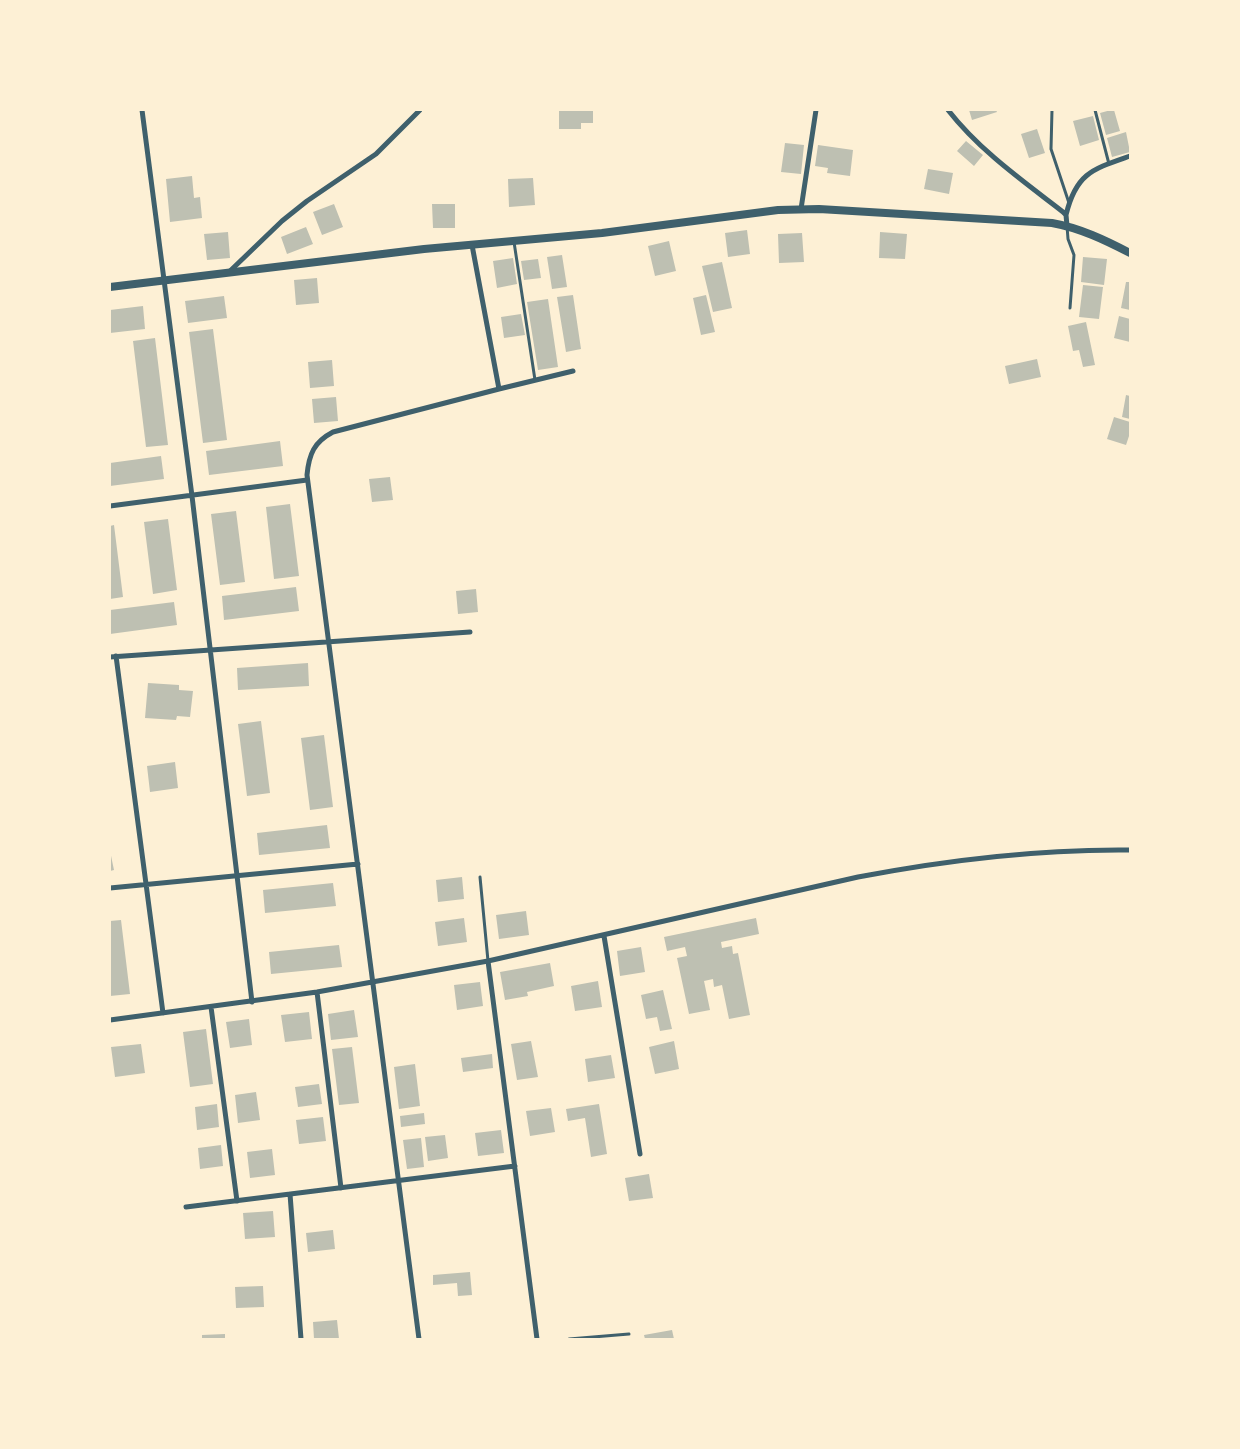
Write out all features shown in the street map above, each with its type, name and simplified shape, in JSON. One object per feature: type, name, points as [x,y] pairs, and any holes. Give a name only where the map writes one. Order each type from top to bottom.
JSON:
[{"type":"street","points":[[142,110],[211,650],[252,1002]]},
{"type":"street","points":[[228,272],[306,201],[376,154],[420,110]]},
{"type":"street","points":[[801,209],[816,110]]},
{"type":"street","points":[[948,110],[960,126],[980,145],[1066,215]]},
{"type":"street","points":[[1067,226],[1066,215],[1069,204],[1079,183],[1086,176],[1130,156]]},
{"type":"street","points":[[110,287],[424,249],[602,233],[746,213],[801,209],[1028,222],[1067,226],[1087,232],[1130,253]]},
{"type":"street","points":[[472,245],[499,389]]},
{"type":"street","points":[[419,1339],[308,480],[308,466],[316,445],[324,436],[333,432],[573,371]]},
{"type":"street","points":[[110,506],[308,480]]},
{"type":"street","points":[[110,657],[470,632]]},
{"type":"street","points":[[116,656],[163,1013]]},
{"type":"street","points":[[110,1020],[317,992],[488,961],[858,877],[915,866],[1008,855],[1091,850],[1130,850]]},
{"type":"street","points":[[110,888],[358,864]]},
{"type":"street","points":[[604,936],[640,1154]]},
{"type":"street","points":[[488,961],[537,1339]]},
{"type":"street","points":[[317,992],[341,1188]]},
{"type":"street","points":[[211,1007],[238,1201]]},
{"type":"street","points":[[186,1207],[515,1166]]},
{"type":"street","points":[[290,1194],[301,1339]]},
{"type":"lane","points":[[1052,110],[1051,149],[1069,204]]},
{"type":"lane","points":[[1095,110],[1109,164]]},
{"type":"lane","points":[[1067,226],[1068,239],[1074,255],[1070,308]]},
{"type":"lane","points":[[514,241],[535,380]]},
{"type":"lane","points":[[480,877],[488,961]]},
{"type":"lane","points":[[568,1339],[629,1334]]},
{"type":"building","points":[[559,110],[593,110],[593,123],[581,123],[581,129],[559,129]]},
{"type":"building","points":[[969,110],[996,110],[997,112],[972,120]]},
{"type":"building","points":[[1114,110],[1120,131],[1106,135],[1100,113]]},
{"type":"building","points":[[1093,116],[1099,140],[1080,146],[1073,121]]},
{"type":"building","points":[[1037,129],[1045,153],[1029,158],[1021,134]]},
{"type":"building","points":[[1126,132],[1130,152],[1112,157],[1107,138]]},
{"type":"building","points":[[966,141],[983,155],[974,166],[957,151]]},
{"type":"building","points":[[785,143],[804,145],[801,174],[781,172]]},
{"type":"building","points":[[818,145],[853,150],[850,176],[827,173],[828,168],[815,166]]},
{"type":"building","points":[[928,169],[953,173],[949,194],[924,189]]},
{"type":"building","points":[[192,176],[194,198],[200,197],[202,218],[170,222],[166,179]]},
{"type":"building","points":[[533,178],[535,205],[509,207],[508,179]]},
{"type":"building","points":[[334,204],[343,227],[322,235],[313,212]]},
{"type":"building","points":[[432,204],[455,204],[455,228],[433,228]]},
{"type":"building","points":[[306,227],[313,244],[287,254],[281,237]]},
{"type":"building","points":[[747,230],[750,254],[728,257],[725,233]]},
{"type":"building","points":[[228,232],[230,258],[207,260],[204,234]]},
{"type":"building","points":[[880,232],[907,234],[905,259],[879,258]]},
{"type":"building","points":[[802,233],[804,262],[779,263],[778,234]]},
{"type":"building","points":[[669,241],[676,271],[655,276],[648,246]]},
{"type":"building","points":[[562,255],[567,287],[552,289],[547,257]]},
{"type":"building","points":[[1083,257],[1107,259],[1104,285],[1081,282]]},
{"type":"building","points":[[513,258],[517,284],[497,288],[493,261]]},
{"type":"building","points":[[538,259],[541,278],[524,280],[521,261]]},
{"type":"building","points":[[722,262],[732,308],[713,312],[702,266]]},
{"type":"building","points":[[317,278],[319,303],[296,305],[294,280]]},
{"type":"building","points":[[1126,282],[1130,282],[1130,310],[1121,308]]},
{"type":"building","points":[[1083,285],[1103,287],[1099,319],[1079,317]]},
{"type":"building","points":[[573,295],[581,349],[566,352],[557,297]]},
{"type":"building","points":[[706,295],[715,332],[701,335],[693,298]]},
{"type":"building","points":[[224,296],[227,318],[188,323],[185,301]]},
{"type":"building","points":[[548,299],[558,367],[538,370],[527,302]]},
{"type":"building","points":[[143,306],[145,329],[110,333],[110,310]]},
{"type":"building","points":[[521,314],[525,335],[504,338],[501,317]]},
{"type":"building","points":[[1119,316],[1130,319],[1130,342],[1114,338]]},
{"type":"building","points":[[1086,322],[1095,365],[1083,367],[1079,350],[1073,351],[1068,326]]},
{"type":"building","points":[[213,329],[227,440],[203,443],[189,332]]},
{"type":"building","points":[[155,338],[168,445],[146,447],[133,341]]},
{"type":"building","points":[[1037,359],[1041,377],[1009,384],[1005,366]]},
{"type":"building","points":[[332,360],[334,386],[310,388],[308,362]]},
{"type":"building","points":[[1126,395],[1130,396],[1130,419],[1122,417]]},
{"type":"building","points":[[336,397],[338,421],[314,423],[312,399]]},
{"type":"building","points":[[1114,417],[1130,422],[1130,433],[1126,445],[1107,439]]},
{"type":"building","points":[[280,441],[283,466],[209,475],[206,451]]},
{"type":"building","points":[[161,456],[164,479],[110,486],[110,463]]},
{"type":"building","points":[[390,477],[393,500],[372,502],[369,479]]},
{"type":"building","points":[[290,504],[299,576],[274,579],[266,507]]},
{"type":"building","points":[[236,511],[245,582],[220,585],[211,514]]},
{"type":"building","points":[[168,519],[177,590],[153,594],[144,522]]},
{"type":"building","points":[[114,525],[123,597],[110,599],[110,526]]},
{"type":"building","points":[[296,587],[299,611],[224,620],[222,596]]},
{"type":"building","points":[[476,589],[478,612],[458,614],[456,591]]},
{"type":"building","points":[[174,602],[177,625],[110,634],[110,610]]},
{"type":"building","points":[[308,663],[309,686],[238,690],[237,668]]},
{"type":"building","points":[[148,683],[179,685],[179,690],[193,691],[190,717],[177,716],[176,720],[145,718]]},
{"type":"building","points":[[261,721],[270,793],[247,796],[238,724]]},
{"type":"building","points":[[324,735],[333,807],[310,810],[301,738]]},
{"type":"building","points":[[175,762],[178,788],[150,792],[147,766]]},
{"type":"building","points":[[327,825],[330,848],[259,855],[257,833]]},
{"type":"building","points":[[110,851],[114,870],[110,871]]},
{"type":"building","points":[[462,877],[464,899],[438,902],[436,880]]},
{"type":"building","points":[[333,883],[336,906],[265,913],[263,890]]},
{"type":"building","points":[[526,911],[529,935],[499,939],[496,915]]},
{"type":"building","points":[[464,918],[467,942],[438,946],[435,922]]},
{"type":"building","points":[[756,918],[759,934],[721,942],[722,948],[732,946],[733,954],[738,953],[750,1015],[729,1019],[722,985],[714,987],[713,979],[704,981],[710,1010],[689,1014],[677,958],[687,956],[685,947],[667,951],[664,937]]},
{"type":"building","points":[[121,920],[130,994],[110,996],[110,921]]},
{"type":"building","points":[[339,945],[342,967],[271,974],[269,952]]},
{"type":"building","points":[[641,947],[645,972],[620,976],[617,951]]},
{"type":"building","points":[[550,963],[554,986],[527,992],[528,996],[505,1000],[500,972]]},
{"type":"building","points":[[598,981],[602,1007],[575,1011],[571,986]]},
{"type":"building","points":[[480,982],[483,1006],[457,1010],[454,985]]},
{"type":"building","points":[[663,990],[672,1029],[660,1031],[657,1017],[646,1019],[641,995]]},
{"type":"building","points":[[354,1010],[358,1037],[331,1040],[328,1014]]},
{"type":"building","points":[[309,1012],[312,1039],[285,1042],[281,1015]]},
{"type":"building","points":[[249,1019],[252,1045],[230,1048],[226,1022]]},
{"type":"building","points":[[206,1029],[213,1084],[190,1087],[183,1032]]},
{"type":"building","points":[[531,1041],[538,1077],[517,1080],[511,1044]]},
{"type":"building","points":[[674,1041],[679,1069],[655,1074],[649,1047]]},
{"type":"building","points":[[141,1044],[145,1073],[115,1077],[111,1047]]},
{"type":"building","points":[[352,1047],[359,1103],[339,1105],[332,1049]]},
{"type":"building","points":[[492,1054],[493,1068],[463,1072],[461,1058]]},
{"type":"building","points":[[611,1055],[615,1078],[588,1082],[585,1059]]},
{"type":"building","points":[[415,1064],[420,1106],[399,1109],[394,1067]]},
{"type":"building","points":[[319,1084],[322,1104],[298,1107],[295,1087]]},
{"type":"building","points":[[256,1092],[260,1120],[238,1123],[235,1095]]},
{"type":"building","points":[[217,1104],[219,1127],[197,1130],[195,1107]]},
{"type":"building","points":[[599,1104],[607,1154],[591,1157],[585,1118],[568,1121],[566,1109]]},
{"type":"building","points":[[551,1108],[555,1132],[530,1136],[526,1111]]},
{"type":"building","points":[[424,1113],[425,1124],[401,1127],[400,1116]]},
{"type":"building","points":[[323,1117],[326,1141],[299,1144],[296,1120]]},
{"type":"building","points":[[501,1130],[504,1153],[478,1156],[475,1133]]},
{"type":"building","points":[[445,1135],[448,1158],[428,1161],[425,1137]]},
{"type":"building","points":[[421,1138],[424,1167],[407,1169],[403,1140]]},
{"type":"building","points":[[221,1145],[223,1166],[200,1169],[198,1148]]},
{"type":"building","points":[[272,1149],[275,1175],[250,1178],[247,1152]]},
{"type":"building","points":[[649,1174],[653,1198],[629,1201],[625,1178]]},
{"type":"building","points":[[273,1211],[275,1237],[245,1239],[243,1213]]},
{"type":"building","points":[[333,1230],[335,1249],[308,1252],[306,1233]]},
{"type":"building","points":[[470,1272],[472,1295],[458,1296],[457,1283],[433,1285],[433,1275]]},
{"type":"building","points":[[263,1286],[264,1307],[236,1308],[235,1287]]},
{"type":"building","points":[[337,1320],[339,1339],[314,1339],[313,1322]]},
{"type":"building","points":[[672,1330],[674,1339],[645,1339],[644,1335]]},
{"type":"building","points":[[225,1334],[225,1339],[202,1339],[202,1335]]}]
